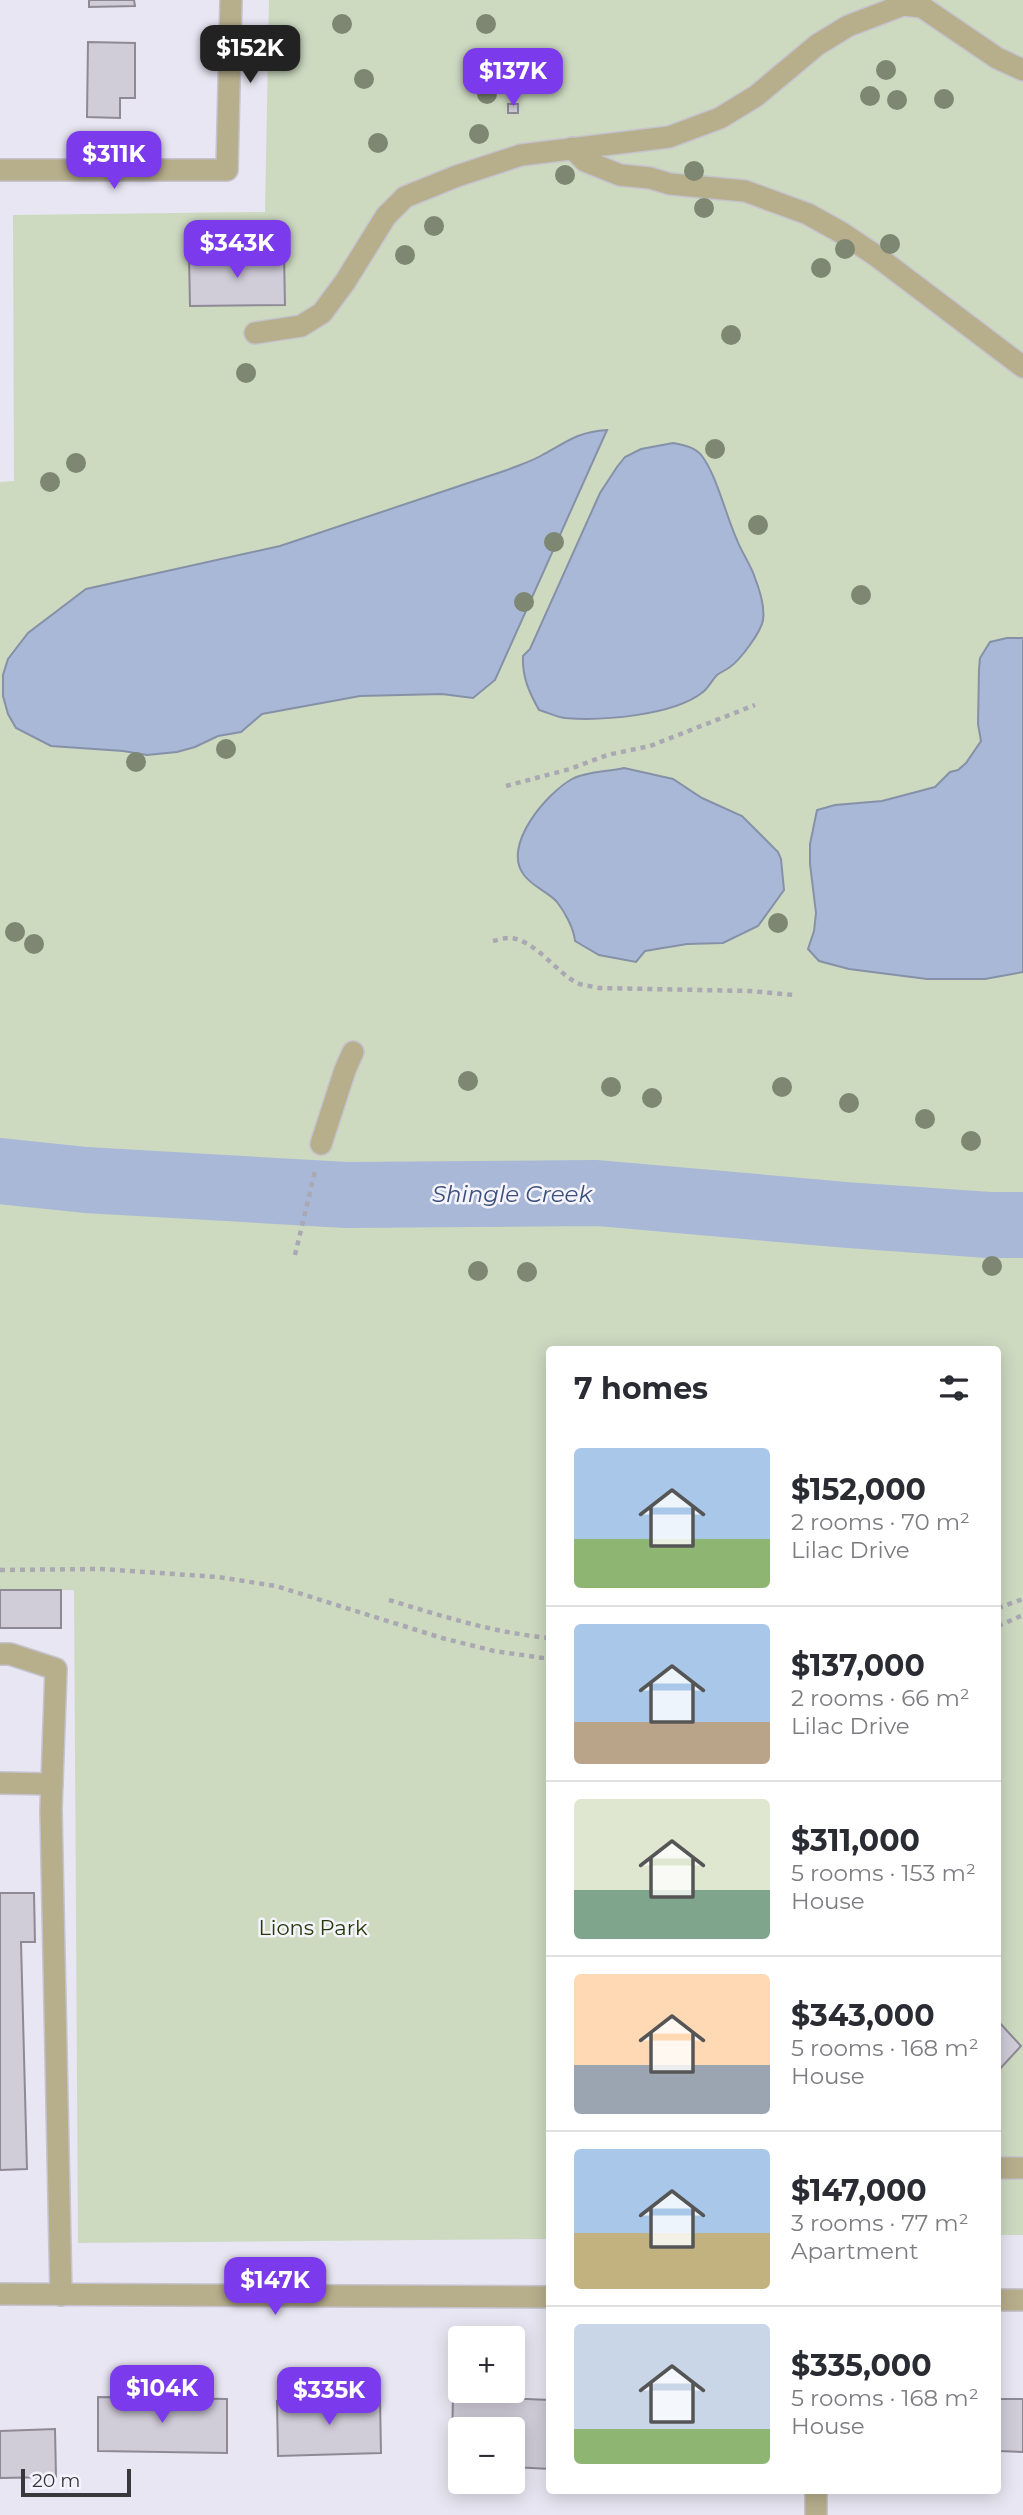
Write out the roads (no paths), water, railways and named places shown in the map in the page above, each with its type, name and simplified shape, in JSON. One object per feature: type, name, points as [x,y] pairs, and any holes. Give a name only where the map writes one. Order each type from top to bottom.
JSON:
[{"type":"street","points":[[0,170],[228,170],[231,0]]},
{"type":"street","points":[[255,333],[301,326],[322,313],[345,282],[386,216],[405,197],[521,155],[669,136],[719,118],[757,96],[817,45],[848,26],[903,5],[922,7],[997,58],[1023,70]]},
{"type":"street","points":[[572,148],[585,160],[620,174],[670,184],[745,191],[808,214],[875,255],[1023,367]]},
{"type":"street","points":[[321,1144],[353,1052]]},
{"type":"street","points":[[0,1654],[10,1654],[56,1669],[52,1784],[61,2295]]},
{"type":"street","points":[[0,1783],[52,1784]]},
{"type":"street","points":[[1001,2168],[1023,2168]]},
{"type":"street","points":[[0,2294],[546,2297]]},
{"type":"street","points":[[1001,2300],[1023,2300]]},
{"type":"street","points":[[816,2494],[816,2515]]},
{"type":"water","points":[[607,430],[495,680],[473,698],[442,694],[360,696],[262,714],[241,732],[218,736],[177,752],[147,755],[51,746],[16,728],[8,714],[3,696],[3,675],[8,659],[28,633],[86,589],[280,546],[507,470],[581,435]]},
{"type":"water","points":[[673,443],[696,450],[712,474],[763,604],[763,620],[759,631],[740,658],[717,675],[703,692],[674,707],[597,719],[558,717],[539,710],[527,684],[523,656],[530,649],[600,493],[625,457],[641,449]]},
{"type":"water","points":[[1023,638],[1023,972],[985,979],[927,979],[849,969],[819,961],[808,949],[816,913],[810,844],[817,810],[835,805],[882,801],[935,787],[950,772],[958,770],[966,763],[981,741],[978,724],[980,658],[990,642]]},
{"type":"water","points":[[624,768],[673,779],[702,798],[742,816],[778,852],[784,890],[758,926],[723,943],[687,944],[645,951],[636,962],[599,955],[575,941],[569,921],[557,902],[524,875],[518,863],[518,850],[530,821],[562,786],[584,774]]},
{"type":"waterway","name":"Shingle Creek","points":[[0,1171],[86,1180],[346,1195],[597,1193],[847,1215],[1023,1225]]},
{"type":"park label","name":"Lions Park","points":[[313,1927]]}]
